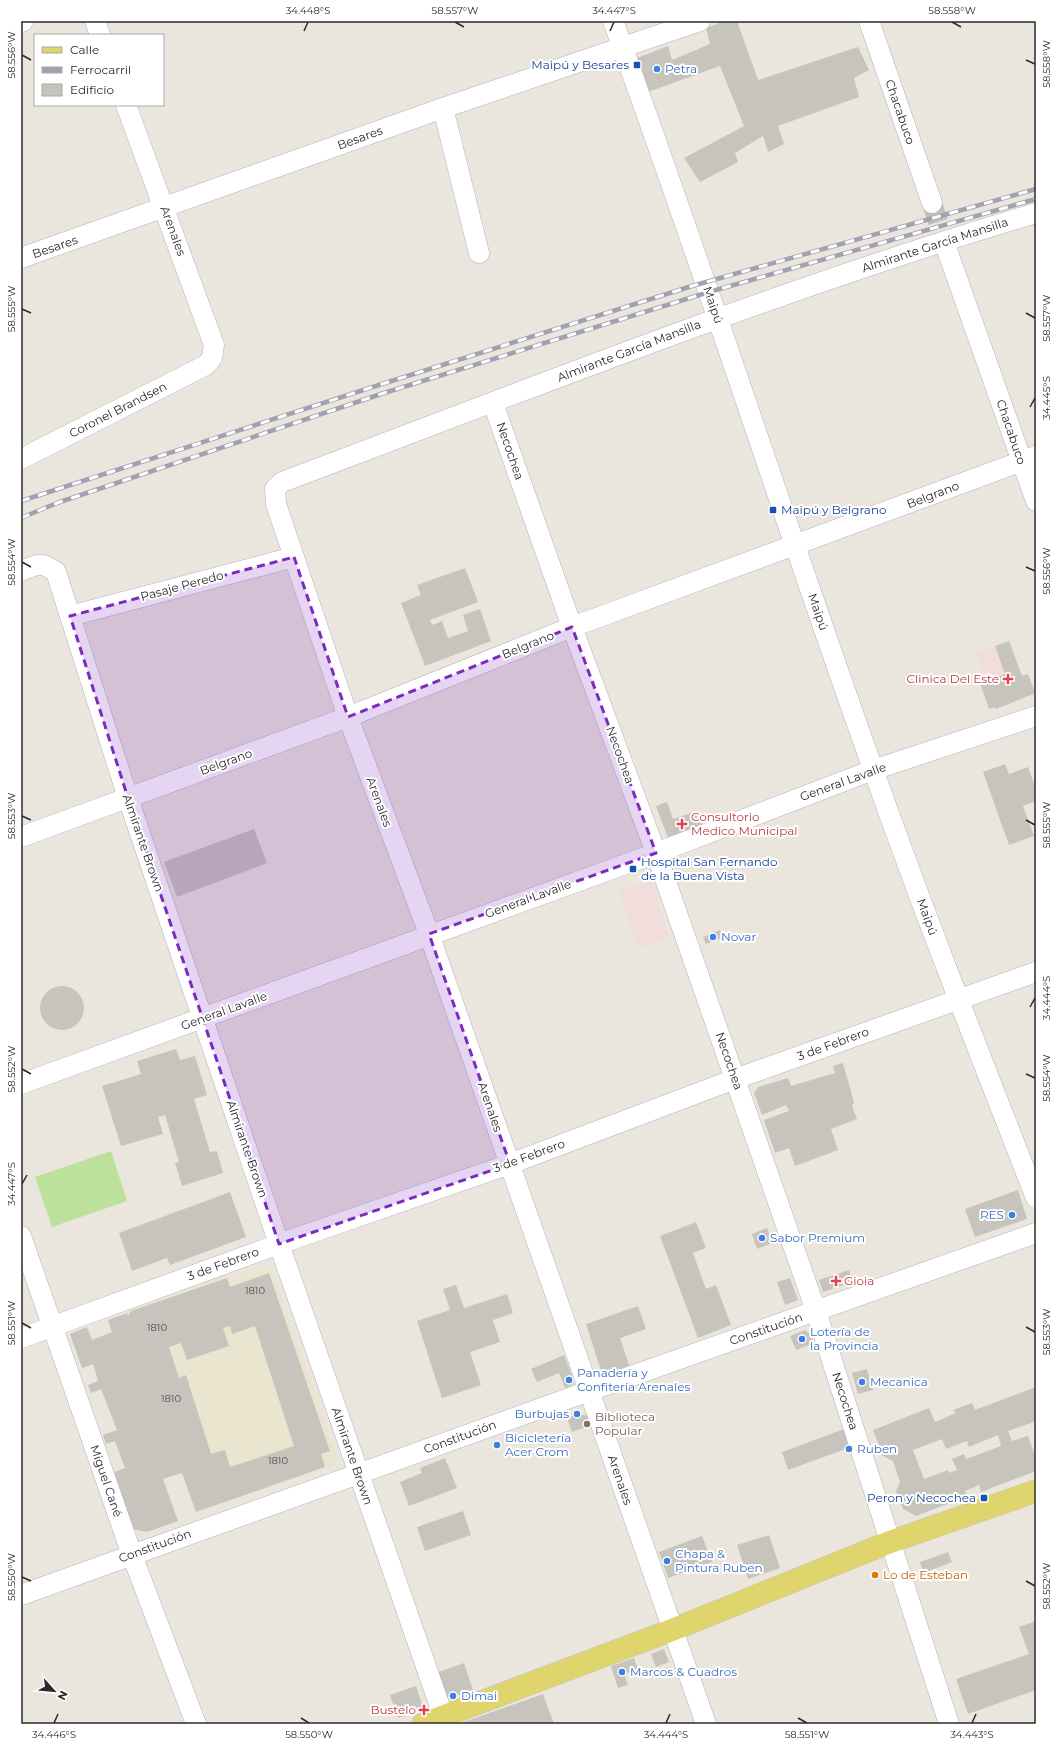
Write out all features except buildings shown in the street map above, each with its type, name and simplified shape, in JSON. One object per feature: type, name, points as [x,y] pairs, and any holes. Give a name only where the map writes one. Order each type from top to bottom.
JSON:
[{"type":"main road","points":[[423,1724],[445,1720],[890,1542],[1036,1491]]},
{"type":"street","points":[[95,21],[100,34]]},
{"type":"street","name":"Maipú","points":[[613,21],[718,318],[873,770],[958,998],[1036,1198]]},
{"type":"street","name":"Besares","points":[[21,258],[443,108],[700,21]]},
{"type":"street","name":"Chacabuco","points":[[869,21],[932,203]]},
{"type":"street","name":"Arenales","points":[[126,106],[214,345],[212,358]]},
{"type":"street","points":[[443,108],[479,253]]},
{"type":"street","name":"Almirante García Mansilla","points":[[275,489],[282,482],[718,318],[950,244],[1036,213]]},
{"type":"street","name":"Chacabuco","points":[[950,244],[982,321],[987,363],[1028,459],[1036,501]]},
{"type":"street","name":"Coronel Brandsen","points":[[21,459],[206,365],[212,358]]},
{"type":"street","name":"Necochea","points":[[493,403],[572,628],[656,853],[816,1311],[948,1724]]},
{"type":"street","name":"Belgrano","points":[[21,837],[348,717],[572,628],[1028,459]]},
{"type":"street","name":"Arenales","points":[[275,489],[276,504],[348,717],[429,934],[706,1724]]},
{"type":"street","name":"Pasaje Peredo","points":[[70,616],[294,557]]},
{"type":"street","name":"Almirante Brown","points":[[21,571],[38,565],[45,565],[56,572],[128,798],[279,1244],[445,1720]]},
{"type":"street","name":"General Lavalle","points":[[21,1084],[203,1019],[429,934],[656,853],[873,770],[1036,716]]},
{"type":"street","name":"3 de Febrero","points":[[21,1338],[279,1244],[510,1164],[735,1079],[958,998],[1036,972]]},
{"type":"street","name":"Constitución","points":[[21,1595],[589,1390],[1036,1233]]},
{"type":"street","name":"Miguel Cané","points":[[21,1236],[132,1555],[196,1724]]},
{"type":"highlighted area","points":[[294,557],[348,717],[572,627],[656,853],[429,934],[510,1164],[279,1244],[128,798],[70,616]]},
{"type":"shaded area","name":"Clinica Del Este","points":[[1009,641],[1022,676],[1028,674],[1036,695],[990,711],[980,683],[986,681],[977,653]]},
{"type":"shaded area","points":[[651,881],[670,937],[637,949],[618,892]]},
{"type":"shaded area","points":[[262,1268],[272,1271],[338,1458],[331,1467],[196,1512],[126,1311],[230,1273],[232,1279]]},
{"type":"green space","points":[[111,1151],[127,1201],[52,1227],[35,1177]]},
{"type":"tunnel","points":[[932,203],[947,250]]},
{"type":"railway","points":[[21,501],[382,384],[692,286],[1036,189]]},
{"type":"railway","points":[[21,518],[57,503],[384,393],[709,292],[1036,199]]},
{"type":"place","name":"Maipú y Besares","points":[[637,65]]},
{"type":"place","name":"Petra","points":[[657,69]]},
{"type":"place","name":"Maipú y Belgrano","points":[[773,510]]},
{"type":"place","name":"Clinica Del Este","points":[[1008,679]]},
{"type":"place","name":"Consultorio Medico Municipal","points":[[682,824]]},
{"type":"place","name":"Hospital San Fernando de la Buena Vista","points":[[633,869]]},
{"type":"place","name":"Novar","points":[[713,937]]},
{"type":"place","name":"RES","points":[[1012,1215]]},
{"type":"place","name":"Sabor Premium","points":[[762,1238]]},
{"type":"place","name":"Gioia","points":[[836,1281]]},
{"type":"place","name":"Lotería de la Provincia","points":[[802,1339]]},
{"type":"place","name":"Panadería y Confitería Arenales","points":[[569,1380]]},
{"type":"place","name":"Mecanica","points":[[862,1382]]},
{"type":"place","name":"Burbujas","points":[[577,1414]]},
{"type":"place","name":"Biblioteca Popular","points":[[587,1424]]},
{"type":"place","name":"Bicicletería Acer Crom","points":[[497,1445]]},
{"type":"place","name":"Ruben","points":[[849,1449]]},
{"type":"place","name":"Peron y Necochea","points":[[984,1498]]},
{"type":"place","name":"Chapa & Pintura Ruben","points":[[667,1561]]},
{"type":"place","name":"Lo de Esteban","points":[[875,1575]]},
{"type":"place","name":"Marcos & Cuadros","points":[[622,1672]]},
{"type":"place","name":"Dimai","points":[[453,1696]]},
{"type":"place","name":"Bustelo","points":[[424,1710]]}]
